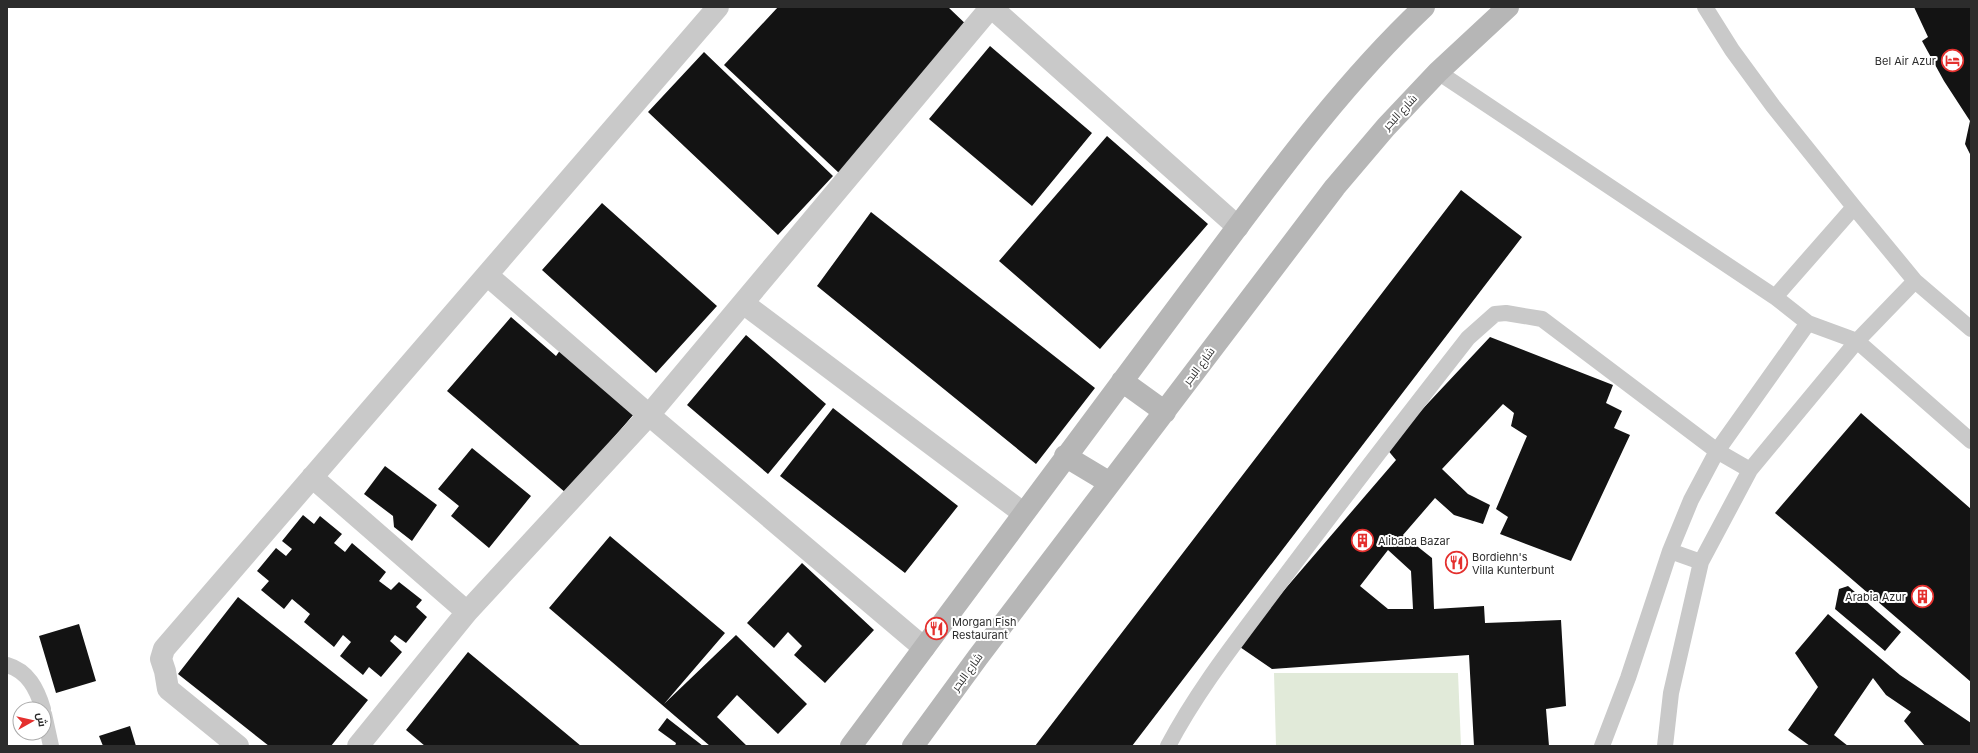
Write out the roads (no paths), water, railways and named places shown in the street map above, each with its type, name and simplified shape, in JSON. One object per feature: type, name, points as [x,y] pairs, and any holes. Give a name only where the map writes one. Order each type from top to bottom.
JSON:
[{"type":"main road","points":[[851,746],[1065,456],[1285,165],[1352,82],[1424,7]]},
{"type":"main road","name":"شارع البحر","points":[[913,746],[1110,482],[1335,186],[1386,127],[1438,72],[1508,7]]},
{"type":"main road","points":[[1122,381],[1164,412]]},
{"type":"main road","points":[[1065,456],[1110,482]]},
{"type":"street","points":[[238,746],[168,689],[161,659],[164,649],[718,7]]},
{"type":"street","points":[[358,746],[467,612],[649,415],[991,7],[1238,227]]},
{"type":"street","points":[[487,275],[649,415],[924,648]]},
{"type":"street","points":[[743,303],[1023,513]]},
{"type":"street","points":[[312,477],[467,612]]},
{"type":"lane","points":[[1705,7],[1732,50],[1773,106],[1915,281],[1971,329]]},
{"type":"lane","points":[[1438,72],[1775,297],[1808,323],[1857,341],[1971,441]]},
{"type":"lane","points":[[1775,297],[1854,207]]},
{"type":"lane","points":[[1665,746],[1671,693],[1702,562],[1750,470],[1857,341],[1915,281]]},
{"type":"lane","points":[[1168,746],[1185,713],[1214,671],[1329,516],[1468,338],[1495,314],[1506,313],[1542,319],[1717,451],[1750,470]]},
{"type":"lane","points":[[1602,746],[1628,678],[1670,551],[1691,500],[1717,451],[1808,323]]},
{"type":"lane","points":[[1670,551],[1702,562]]},
{"type":"lane","points":[[7,665],[14,667],[27,676],[37,692],[40,701]]},
{"type":"place","name":"Bel Air Azur","points":[[1952,61]]},
{"type":"place","name":"Alibaba Bazar","points":[[1362,541]]},
{"type":"place","name":"Bordiehn's Villa Kunterbunt","points":[[1456,563]]},
{"type":"place","name":"Arabia Azur","points":[[1922,597]]},
{"type":"place","name":"Morgan Fish Restaurant","points":[[936,628]]}]
